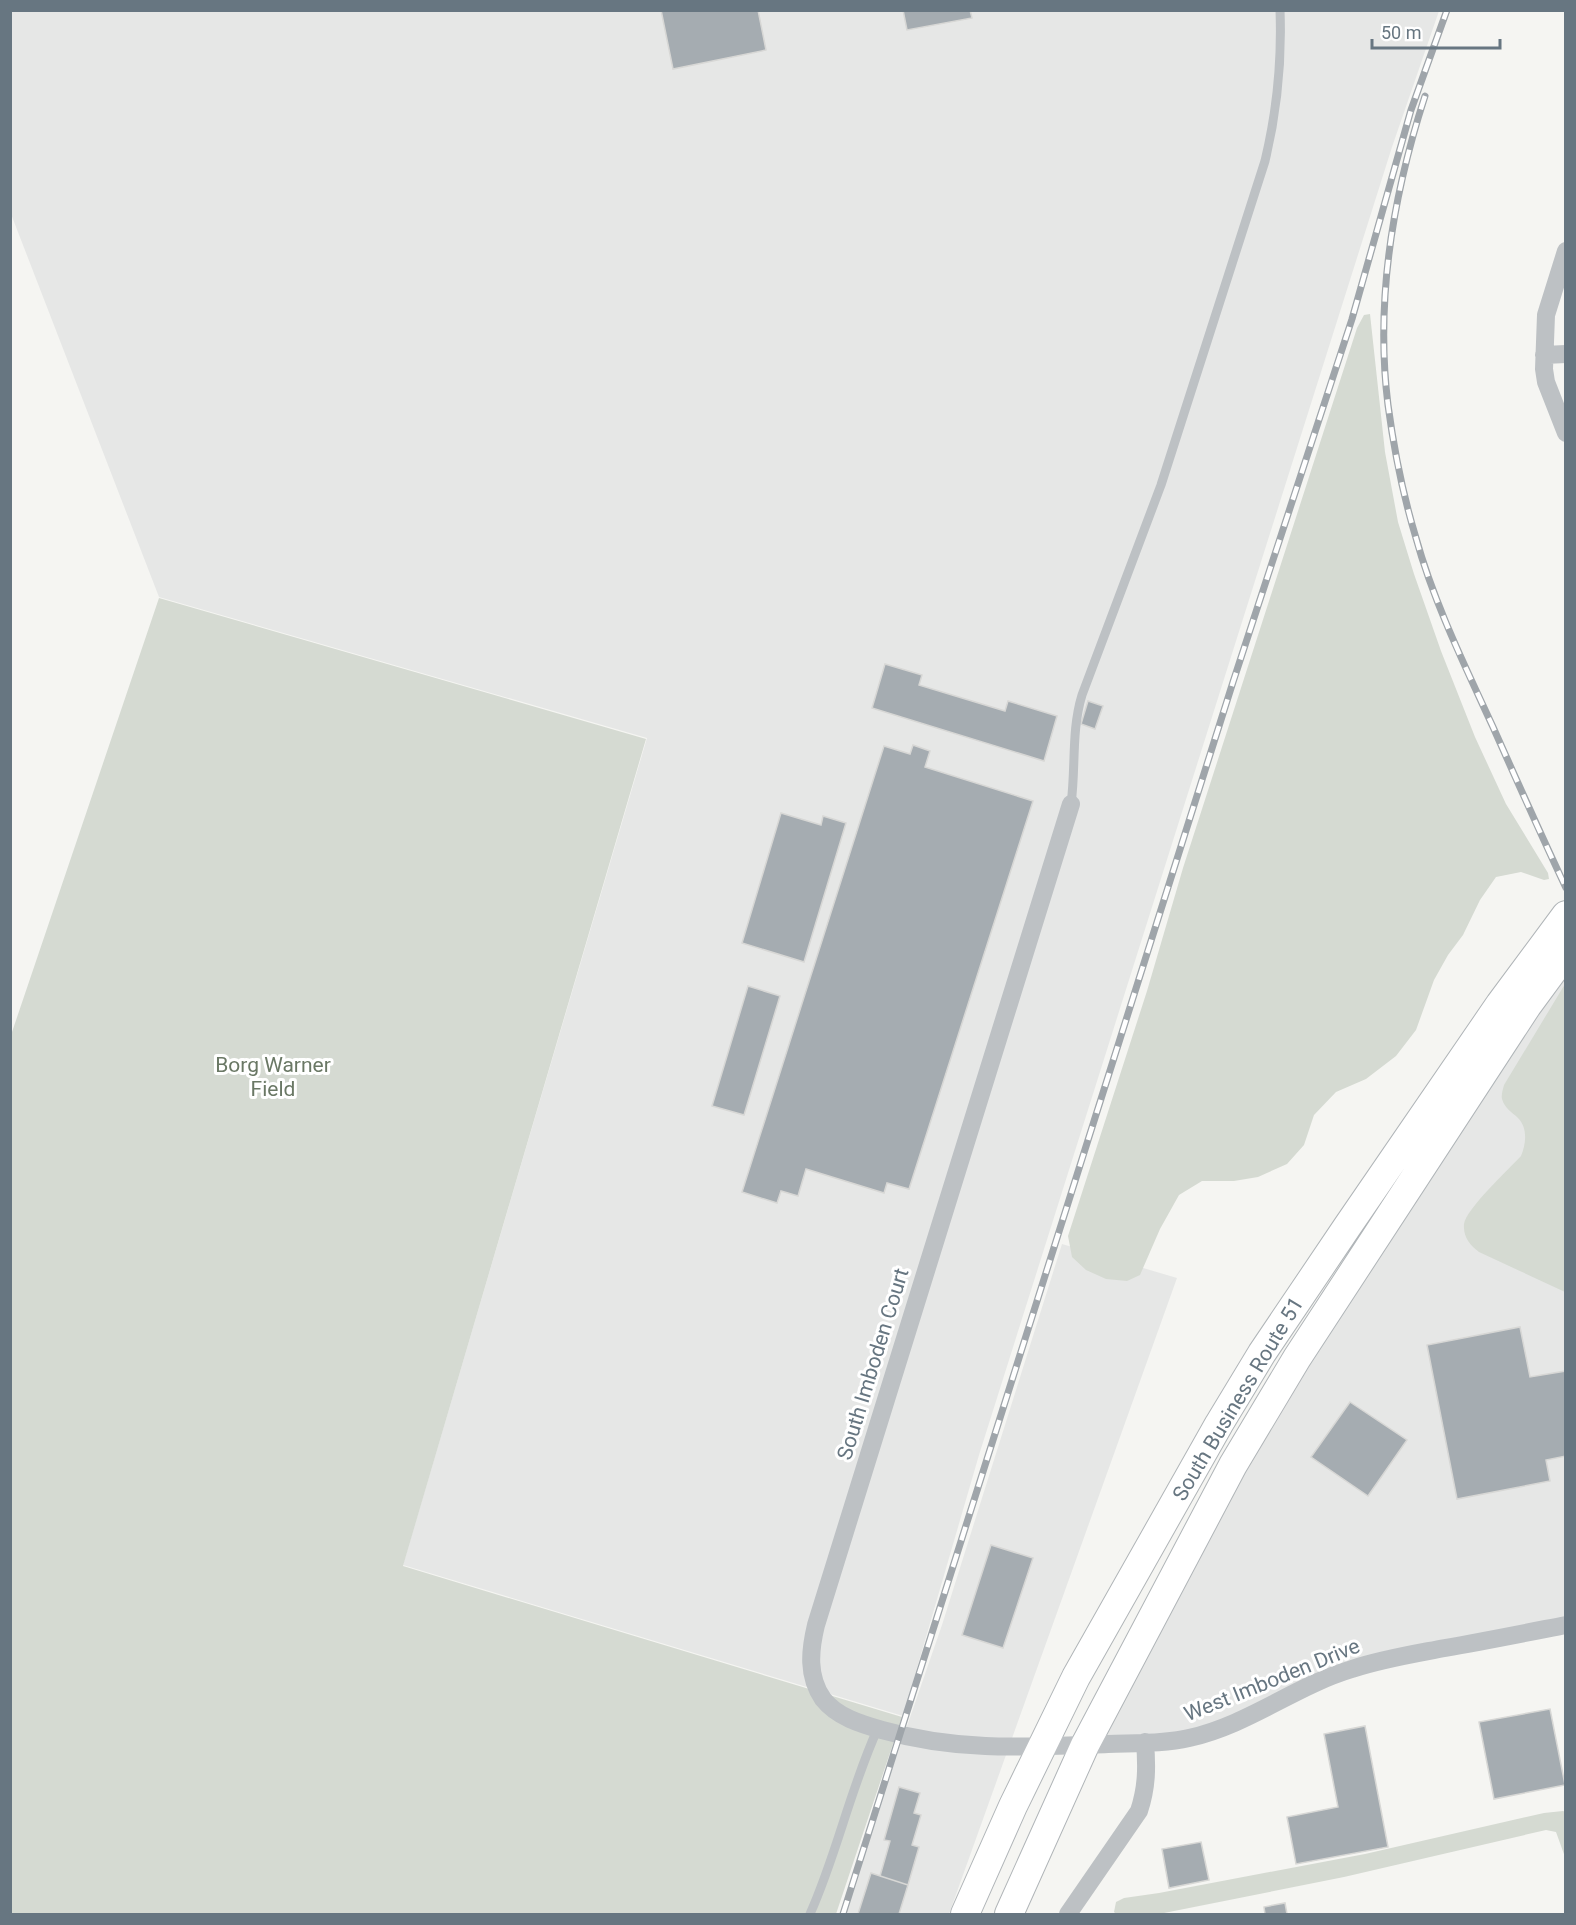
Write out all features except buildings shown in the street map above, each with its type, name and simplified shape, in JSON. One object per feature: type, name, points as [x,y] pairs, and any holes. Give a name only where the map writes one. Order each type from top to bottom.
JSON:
[{"type":"main road","name":"South Business Route 51","points":[[1009,1914],[1063,1746],[1076,1677],[1123,1591],[1263,1353],[1500,1004],[1566,915]]},
{"type":"main road","name":"South Business Route 51","points":[[965,1914],[1063,1746],[1292,1368],[1521,1016],[1566,953]]},
{"type":"street","points":[[1566,251],[1546,315],[1544,355],[1546,382],[1566,433]]},
{"type":"street","points":[[1544,355],[1566,354]]},
{"type":"street","name":"South Imboden Court","points":[[1063,1746],[963,1746],[933,1742],[858,1723],[838,1713],[824,1700],[815,1685],[811,1666],[811,1647],[1071,804]]},
{"type":"street","name":"West Imboden Drive","points":[[1063,1746],[1187,1739],[1220,1730],[1320,1681],[1352,1669],[1401,1657],[1566,1625]]},
{"type":"street","points":[[1068,1914],[1138,1810],[1145,1792],[1147,1773],[1145,1742]]},
{"type":"lane","points":[[1071,804],[1079,705],[1161,485],[1265,161],[1275,119],[1280,73],[1280,10]]},
{"type":"lane","points":[[810,1914],[821,1890],[863,1761],[878,1728]]},
{"type":"shaded area","points":[[11,11],[1439,11],[1392,147],[979,1455],[903,1716],[403,1565],[647,738],[159,597],[11,214]]},
{"type":"shaded area","points":[[1565,975],[1565,1619],[1392,1652],[1246,1713],[1179,1735],[1092,1740],[1232,1479],[1444,1144]]},
{"type":"shaded area","points":[[1062,1244],[1177,1278],[949,1914],[842,1914],[942,1625]]},
{"type":"green space","points":[[1370,314],[1385,452],[1398,522],[1414,574],[1475,737],[1506,804],[1548,873],[1549,879],[1544,880],[1521,872],[1496,877],[1480,900],[1463,935],[1434,980],[1416,1030],[1396,1056],[1366,1079],[1336,1092],[1314,1115],[1304,1145],[1287,1164],[1258,1177],[1234,1181],[1202,1181],[1179,1195],[1160,1229],[1140,1275],[1127,1281],[1106,1279],[1086,1270],[1072,1257],[1068,1236],[1147,991],[1183,868],[1357,328],[1364,315]]},
{"type":"green space","name":"Borg Warner Field","points":[[159,598],[646,739],[403,1566],[902,1717],[836,1914],[11,1914],[11,1035]]},
{"type":"green space","points":[[1565,984],[1565,1292],[1479,1252],[1468,1240],[1464,1224],[1472,1209],[1521,1156],[1525,1131],[1518,1118],[1503,1102],[1503,1088]]},
{"type":"green space","points":[[1566,1812],[1565,1857],[1556,1832],[1546,1830],[1344,1877],[1159,1914],[1116,1914],[1114,1912],[1116,1902],[1124,1898],[1365,1854],[1544,1813]]},
{"type":"railway","points":[[843,1914],[1233,682],[1352,319],[1411,110],[1447,10]]},
{"type":"railway","points":[[1425,96],[1404,171],[1396,210],[1386,288],[1385,366],[1396,456],[1423,562],[1441,610],[1566,888]]}]
